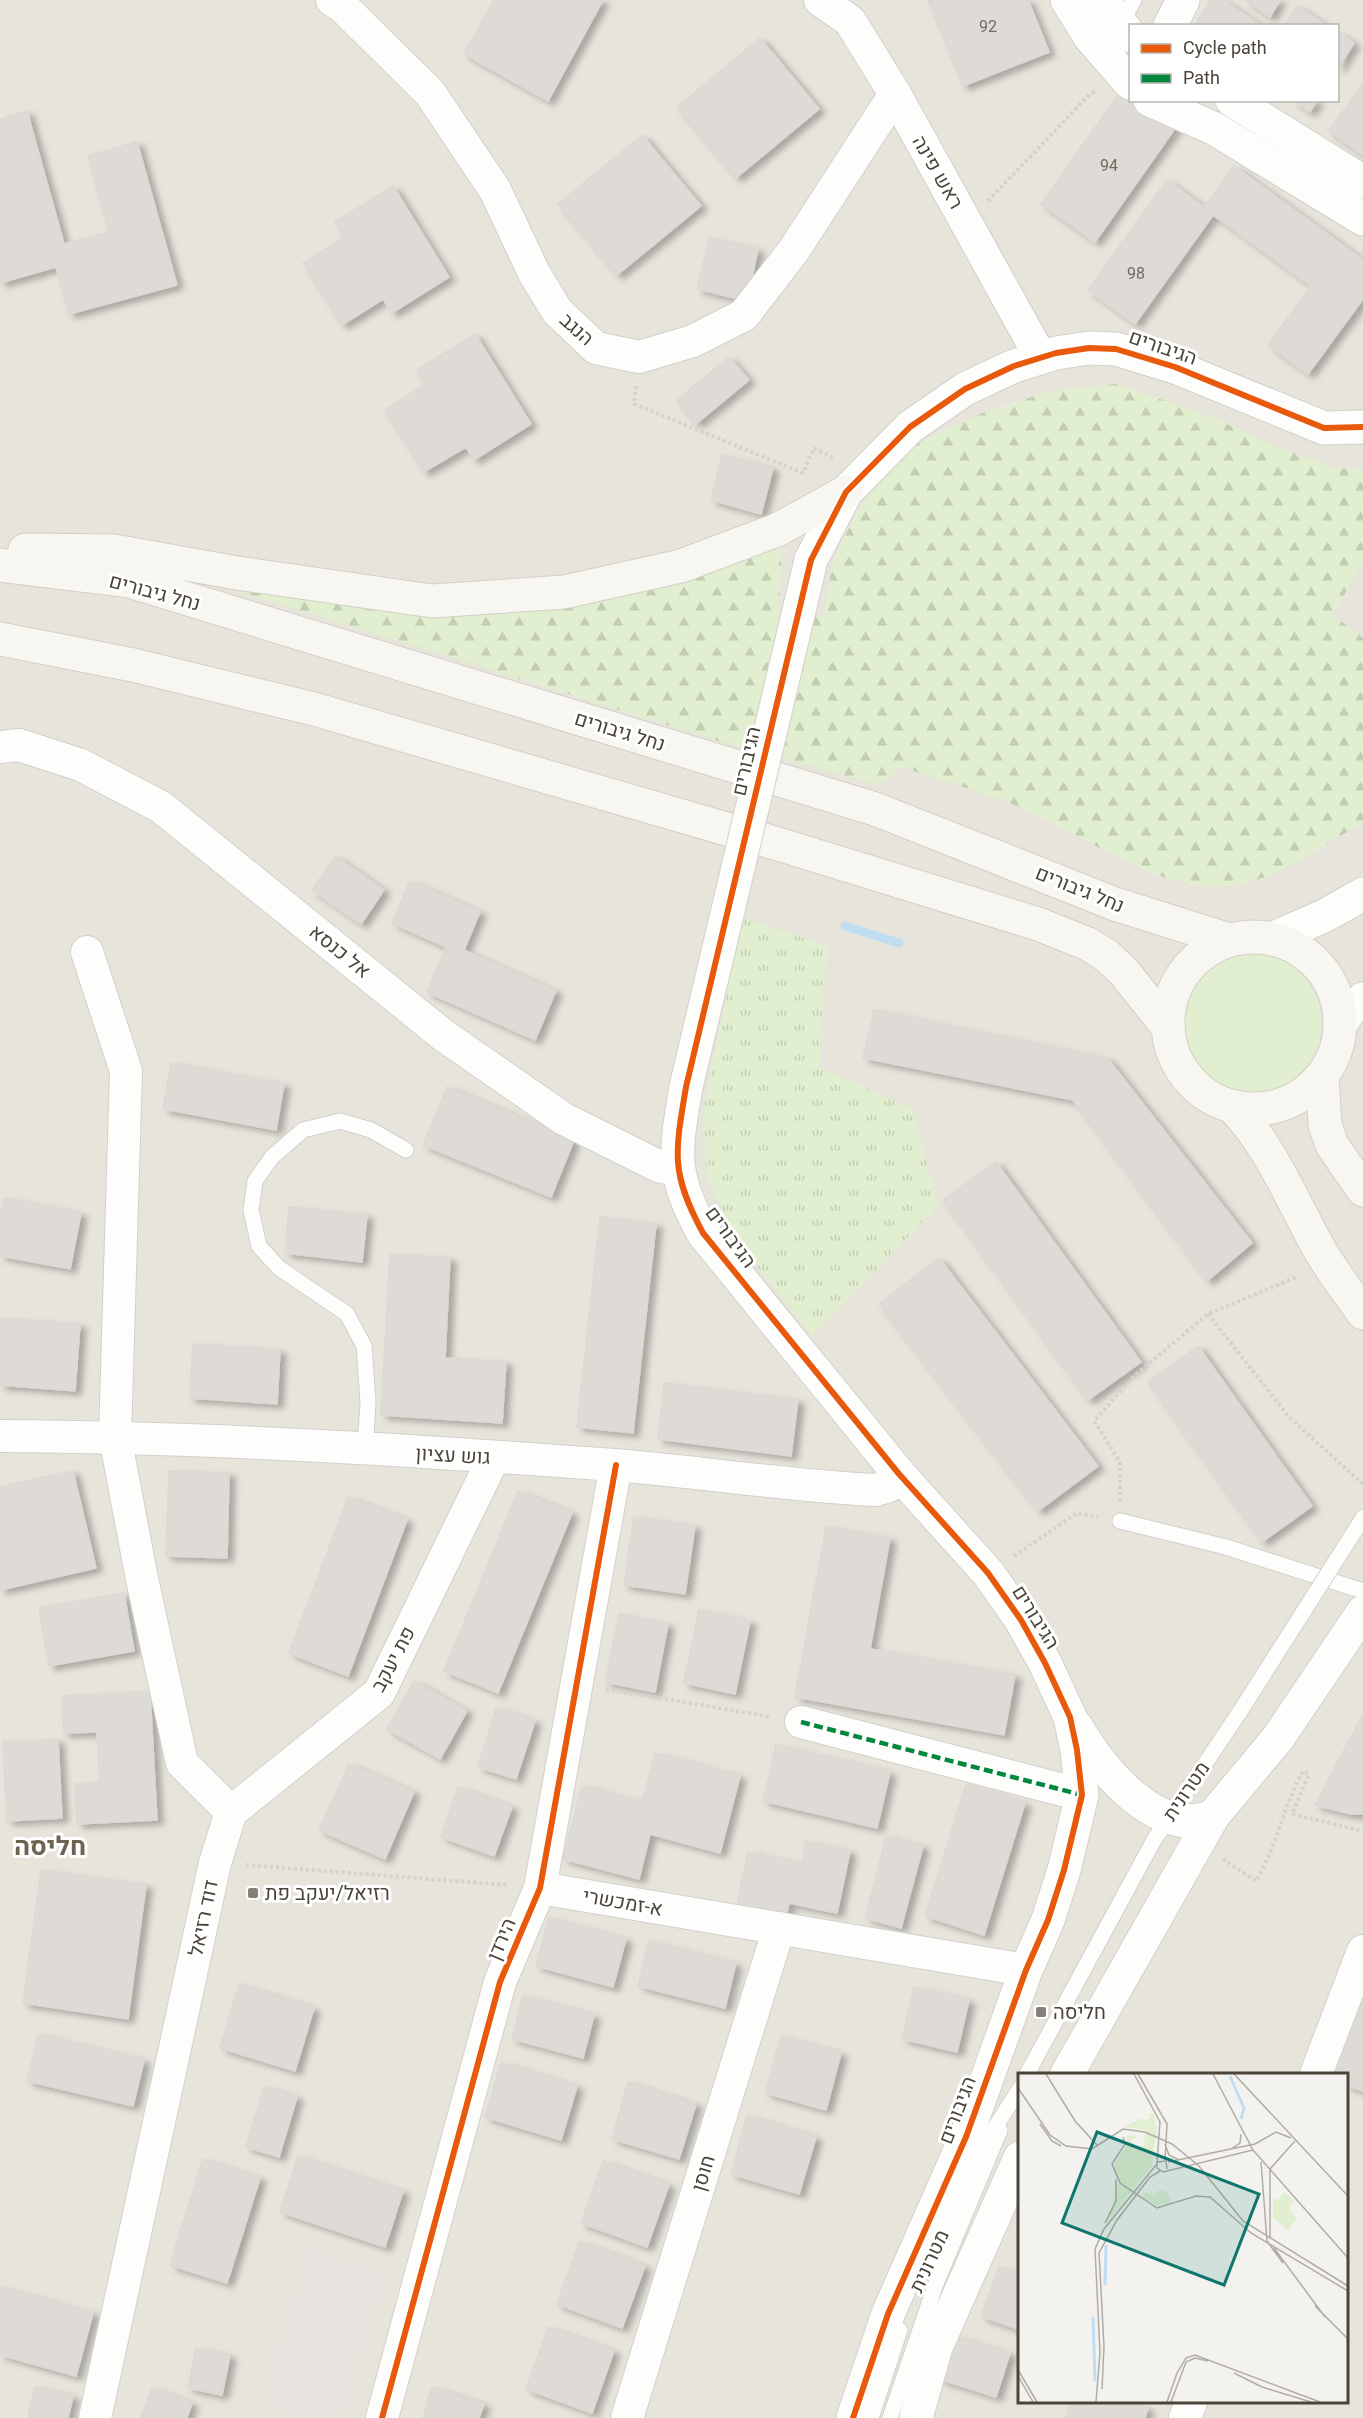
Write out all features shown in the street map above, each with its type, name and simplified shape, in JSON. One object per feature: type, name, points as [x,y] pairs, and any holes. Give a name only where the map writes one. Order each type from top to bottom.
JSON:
[{"type":"main road","points":[[0,552],[30,549],[114,550],[237,573],[432,601],[564,592],[681,566],[777,530],[842,476]]},
{"type":"main road","name":"נחל גיבורים","points":[[0,565],[129,581],[875,809],[1115,904],[1229,940]]},
{"type":"main road","points":[[0,639],[133,665],[314,709],[778,844],[1038,924],[1088,944],[1107,956],[1124,972],[1167,1026],[1175,1058],[1192,1084],[1218,1102],[1233,1107],[1258,1110],[1282,1105],[1304,1094],[1322,1076],[1335,1052],[1340,1026],[1337,1001],[1327,977],[1303,952],[1272,939],[1250,936],[1229,940],[1208,949],[1189,965],[1175,986],[1167,1026]]},
{"type":"main road","points":[[1322,1076],[1325,1125],[1332,1145],[1363,1190]]},
{"type":"main road","points":[[1233,1107],[1251,1126],[1264,1145],[1323,1255],[1363,1312]]},
{"type":"street","name":"הנגב","points":[[332,0],[343,7],[430,93],[495,190],[534,273],[557,311],[597,348],[639,357],[693,341],[744,315],[794,250],[895,94]]},
{"type":"street","name":"ראש פינה","points":[[820,0],[850,21],[895,94],[1041,358]]},
{"type":"street","points":[[1067,0],[1090,37],[1129,82]]},
{"type":"street","points":[[1171,24],[1183,0]]},
{"type":"street","points":[[1165,102],[1215,129],[1363,219]]},
{"type":"street","points":[[1235,102],[1363,182]]},
{"type":"street","name":"הגיבורים","points":[[853,2418],[888,2314],[966,2137],[1026,1970],[1048,1920],[1064,1870],[1082,1795],[1077,1750],[1070,1717],[1046,1663],[1021,1620],[988,1573],[899,1474],[704,1233],[686,1202],[677,1170],[678,1137],[686,1087],[811,560],[842,476],[965,389],[1014,366],[1041,358],[1089,348],[1116,349],[1174,367],[1324,428],[1363,427]]},
{"type":"street","name":"אל כנסא","points":[[0,747],[19,745],[81,765],[162,807],[443,1035],[564,1119],[658,1166],[677,1170]]},
{"type":"street","points":[[1272,939],[1323,916],[1363,894]]},
{"type":"street","points":[[87,952],[126,1071],[115,1437],[142,1579],[182,1763],[231,1812]]},
{"type":"street","points":[[1340,1026],[1348,1011],[1363,999]]},
{"type":"street","name":"גוש עציון","points":[[0,1437],[115,1437],[494,1457],[616,1465],[876,1490],[889,1486],[899,1474]]},
{"type":"street","name":"פת יעקב","points":[[231,1812],[379,1693],[494,1457]]},
{"type":"street","name":"הירדן","points":[[382,2418],[500,1982],[540,1888],[616,1465]]},
{"type":"street","points":[[1068,2073],[1213,1816],[1278,1738],[1363,1612]]},
{"type":"street","points":[[1070,1717],[1111,1774],[1140,1802],[1167,1819],[1191,1823],[1213,1816]]},
{"type":"street","points":[[801,1722],[1082,1795]]},
{"type":"street","name":"דוד רזיאל","points":[[95,2418],[215,1863],[231,1812]]},
{"type":"street","name":"א-זמכשרי","points":[[540,1888],[1026,1970]]},
{"type":"street","name":"חוסן","points":[[627,2418],[779,1928]]},
{"type":"street","points":[[1316,2073],[1363,1951]]},
{"type":"street","points":[[915,2418],[936,2347],[1018,2162]]},
{"type":"street","points":[[1185,2418],[1191,2403]]},
{"type":"lane","points":[[1122,15],[1116,35],[1115,53],[1129,80]]},
{"type":"lane","points":[[365,1450],[368,1402],[364,1346],[347,1314],[279,1268],[260,1246],[251,1210],[255,1181],[272,1157],[303,1130],[340,1121],[371,1130],[406,1150]]},
{"type":"lane","name":"מטרונית","points":[[1028,2073],[1167,1819],[1241,1710],[1363,1518]]},
{"type":"lane","points":[[1120,1521],[1226,1547],[1363,1591]]},
{"type":"lane","name":"מטרונית","points":[[871,2418],[906,2309],[982,2148],[1018,2092]]},
{"type":"lane","name":"מטרונית","points":[[890,2418],[935,2286],[993,2152],[1006,2113]]},
{"type":"path","points":[[967,223],[1090,94],[1129,84]]},
{"type":"path","points":[[639,357],[634,404],[803,473],[814,448],[842,476]]},
{"type":"path","points":[[988,1573],[1077,1513],[1120,1521],[1120,1462],[1094,1421],[1134,1376],[1208,1314],[1309,1272]]},
{"type":"path","points":[[1208,1314],[1289,1417],[1363,1484]]},
{"type":"path","points":[[577,1684],[801,1722]]},
{"type":"path","points":[[1250,1876],[1256,1881],[1271,1856],[1296,1785],[1304,1771],[1309,1774],[1292,1814],[1363,1831]]},
{"type":"path","points":[[215,1863],[540,1888]]},
{"type":"shaded area","points":[[0,0],[1363,0],[1363,2418],[0,2418]]},
{"type":"shaded area","points":[[308,2248],[386,2273],[341,2418],[307,2418],[260,2403]]},
{"type":"green space","points":[[1115,384],[1202,413],[1278,447],[1336,469],[1363,468],[1363,562],[1333,615],[1363,638],[1363,824],[1281,870],[1247,883],[1202,886],[1175,880],[1147,871],[1017,806],[901,767],[878,785],[719,741],[209,582],[441,615],[502,614],[558,608],[782,538],[779,617],[823,616],[834,558],[859,508],[911,446],[983,413],[1046,392]]},
{"type":"green space","points":[[742,918],[827,945],[819,1067],[912,1108],[938,1206],[812,1336],[733,1235],[706,1174],[704,1107]]},
{"type":"green space","points":[[1251,953],[1278,958],[1301,973],[1316,996],[1321,1023],[1316,1050],[1301,1073],[1278,1088],[1251,1093],[1224,1088],[1201,1073],[1186,1050],[1181,1023],[1186,996],[1201,973],[1224,958]]},
{"type":"building","points":[[494,0],[603,0],[548,101],[464,54]]},
{"type":"building","points":[[928,0],[1028,0],[1049,52],[963,86]]},
{"type":"building","points":[[1211,0],[1223,0],[1259,24],[1195,24]]},
{"type":"building","points":[[1245,0],[1280,0],[1270,17]]},
{"type":"building","points":[[1297,6],[1324,24],[1285,24]]},
{"type":"building","points":[[1339,33],[1354,43],[1339,67]]},
{"type":"building","points":[[760,38],[819,109],[736,178],[677,107]]},
{"type":"building","points":[[1363,83],[1363,155],[1329,131]]},
{"type":"building","points":[[1122,89],[1129,93],[1129,102],[1142,102],[1176,127],[1095,242],[1041,204]]},
{"type":"building","points":[[1296,102],[1316,102],[1310,112]]},
{"type":"building","points":[[27,111],[64,244],[109,232],[88,156],[137,142],[177,285],[69,314],[56,267],[0,283],[0,119]]},
{"type":"building","points":[[642,135],[701,206],[617,275],[558,204]]},
{"type":"building","points":[[1234,166],[1363,260],[1363,299],[1308,374],[1268,345],[1311,286],[1213,215],[1135,324],[1088,290],[1167,180],[1204,207]]},
{"type":"building","points":[[393,186],[449,277],[392,313],[383,299],[342,325],[303,263],[344,237],[335,222]]},
{"type":"building","points":[[709,238],[758,249],[747,301],[697,289]]},
{"type":"building","points":[[475,334],[531,424],[474,460],[466,447],[424,472],[385,410],[426,384],[417,370]]},
{"type":"building","points":[[729,357],[749,380],[696,424],[677,400]]},
{"type":"building","points":[[722,455],[773,468],[761,514],[711,500]]},
{"type":"building","points":[[335,856],[384,890],[361,924],[312,890]]},
{"type":"building","points":[[410,881],[480,912],[464,950],[556,991],[535,1040],[427,992],[446,947],[392,923]]},
{"type":"building","points":[[874,1010],[1108,1059],[1252,1243],[1207,1281],[1073,1100],[863,1058]]},
{"type":"building","points":[[171,1063],[284,1084],[276,1130],[163,1109]]},
{"type":"building","points":[[447,1087],[574,1140],[551,1197],[423,1145]]},
{"type":"building","points":[[996,1162],[1141,1362],[1088,1400],[943,1200]]},
{"type":"building","points":[[4,1198],[81,1213],[70,1269],[0,1256],[0,1219]]},
{"type":"building","points":[[289,1207],[367,1215],[362,1262],[285,1253]]},
{"type":"building","points":[[600,1217],[656,1224],[633,1433],[577,1427]]},
{"type":"building","points":[[390,1254],[450,1258],[445,1358],[506,1362],[502,1423],[381,1415]]},
{"type":"building","points":[[939,1258],[1098,1466],[1038,1511],[879,1304]]},
{"type":"building","points":[[0,1318],[80,1324],[75,1391],[0,1385]]},
{"type":"building","points":[[193,1344],[280,1350],[277,1404],[190,1398]]},
{"type":"building","points":[[1198,1346],[1312,1506],[1262,1542],[1148,1382]]},
{"type":"building","points":[[664,1383],[798,1400],[791,1456],[658,1439]]},
{"type":"building","points":[[73,1471],[96,1568],[0,1590],[0,1487]]},
{"type":"building","points":[[169,1471],[229,1473],[227,1558],[166,1556]]},
{"type":"building","points":[[518,1491],[572,1513],[498,1693],[444,1671]]},
{"type":"building","points":[[348,1497],[407,1520],[348,1676],[289,1653]]},
{"type":"building","points":[[634,1517],[695,1526],[685,1594],[624,1585]]},
{"type":"building","points":[[826,1527],[890,1538],[870,1649],[1015,1675],[1004,1735],[795,1697]]},
{"type":"building","points":[[124,1593],[134,1651],[49,1666],[39,1608]]},
{"type":"building","points":[[699,1610],[750,1621],[735,1694],[684,1683]]},
{"type":"building","points":[[619,1614],[668,1624],[655,1692],[605,1682]]},
{"type":"building","points":[[414,1681],[467,1711],[440,1759],[387,1729]]},
{"type":"building","points":[[150,1692],[157,1820],[77,1824],[75,1784],[100,1783],[97,1732],[64,1733],[62,1696]]},
{"type":"building","points":[[496,1708],[535,1721],[516,1779],[478,1767]]},
{"type":"building","points":[[1363,1714],[1363,1814],[1350,1814],[1315,1805]]},
{"type":"building","points":[[58,1740],[62,1818],[7,1821],[3,1742]]},
{"type":"building","points":[[776,1745],[890,1772],[877,1828],[763,1801]]},
{"type":"building","points":[[655,1753],[740,1776],[720,1853],[650,1834],[639,1879],[563,1859],[582,1786],[642,1802]]},
{"type":"building","points":[[349,1764],[414,1792],[385,1859],[319,1830]]},
{"type":"building","points":[[966,1785],[1025,1803],[984,1935],[925,1916]]},
{"type":"building","points":[[458,1787],[512,1807],[494,1856],[441,1837]]},
{"type":"building","points":[[886,1836],[923,1846],[901,1928],[865,1918]]},
{"type":"building","points":[[806,1841],[850,1851],[837,1913],[789,1903],[785,1921],[736,1910],[748,1852],[802,1864]]},
{"type":"building","points":[[41,1870],[146,1885],[128,2019],[23,2003]]},
{"type":"building","points":[[549,1918],[626,1939],[613,1987],[536,1966]]},
{"type":"building","points":[[649,1941],[736,1963],[725,2008],[638,1986]]},
{"type":"building","points":[[1363,1982],[1363,2091],[1348,2086],[1348,2073],[1328,2073]]},
{"type":"building","points":[[239,1984],[314,2008],[295,2071],[220,2048]]},
{"type":"building","points":[[914,1987],[969,2000],[957,2052],[902,2039]]},
{"type":"building","points":[[523,1996],[594,2015],[583,2058],[512,2039]]},
{"type":"building","points":[[38,2034],[144,2060],[133,2106],[27,2081]]},
{"type":"building","points":[[781,2036],[841,2053],[826,2110],[765,2093]]},
{"type":"building","points":[[501,2063],[577,2086],[561,2140],[485,2117]]},
{"type":"building","points":[[628,2082],[696,2104],[679,2159],[612,2139]]},
{"type":"building","points":[[264,2087],[297,2097],[279,2157],[246,2147]]},
{"type":"building","points":[[747,2116],[816,2137],[799,2194],[731,2174]]},
{"type":"building","points":[[298,2156],[403,2191],[385,2247],[280,2212]]},
{"type":"building","points":[[203,2159],[260,2178],[227,2283],[170,2265]]},
{"type":"building","points":[[603,2161],[669,2185],[647,2247],[581,2223]]},
{"type":"building","points":[[579,2242],[645,2266],[622,2328],[557,2304]]},
{"type":"building","points":[[999,2267],[1018,2273],[1018,2329],[981,2316]]},
{"type":"building","points":[[0,2287],[93,2313],[76,2376],[0,2355]]},
{"type":"building","points":[[548,2327],[614,2351],[592,2413],[526,2389]]},
{"type":"building","points":[[952,2336],[1010,2353],[996,2397],[939,2379]]},
{"type":"building","points":[[196,2348],[230,2355],[222,2395],[188,2388]]},
{"type":"building","points":[[35,2387],[73,2396],[68,2418],[28,2418]]},
{"type":"building","points":[[432,2387],[484,2404],[479,2418],[423,2418]]},
{"type":"building","points":[[152,2388],[192,2403],[187,2418],[141,2418]]},
{"type":"building","points":[[1071,2403],[1131,2403],[1148,2408],[1145,2418],[1066,2418]]},
{"type":"waterway","points":[[845,926],[899,943]]},
{"type":"marked path","points":[[801,1722],[1082,1795]]},
{"type":"cycle path","points":[[853,2418],[888,2314],[966,2137],[1026,1970],[1048,1920],[1064,1870],[1082,1795],[1077,1750],[1070,1717],[1045,1663],[1021,1620],[988,1573],[899,1474],[703,1233],[692,1212],[680,1177],[679,1129],[686,1087],[811,560],[846,492],[910,427],[965,389],[1014,366],[1056,353],[1089,348],[1116,349],[1175,367],[1324,428],[1363,427]]},
{"type":"cycle path","points":[[382,2418],[500,1982],[540,1888],[616,1465]]},
{"type":"place","name":"רזיאל/יעקב פת","points":[[253,1893]]},
{"type":"place","name":"חליסה","points":[[1041,2012]]},
{"type":"district","name":"חליסה","points":[[50,1846]]}]
